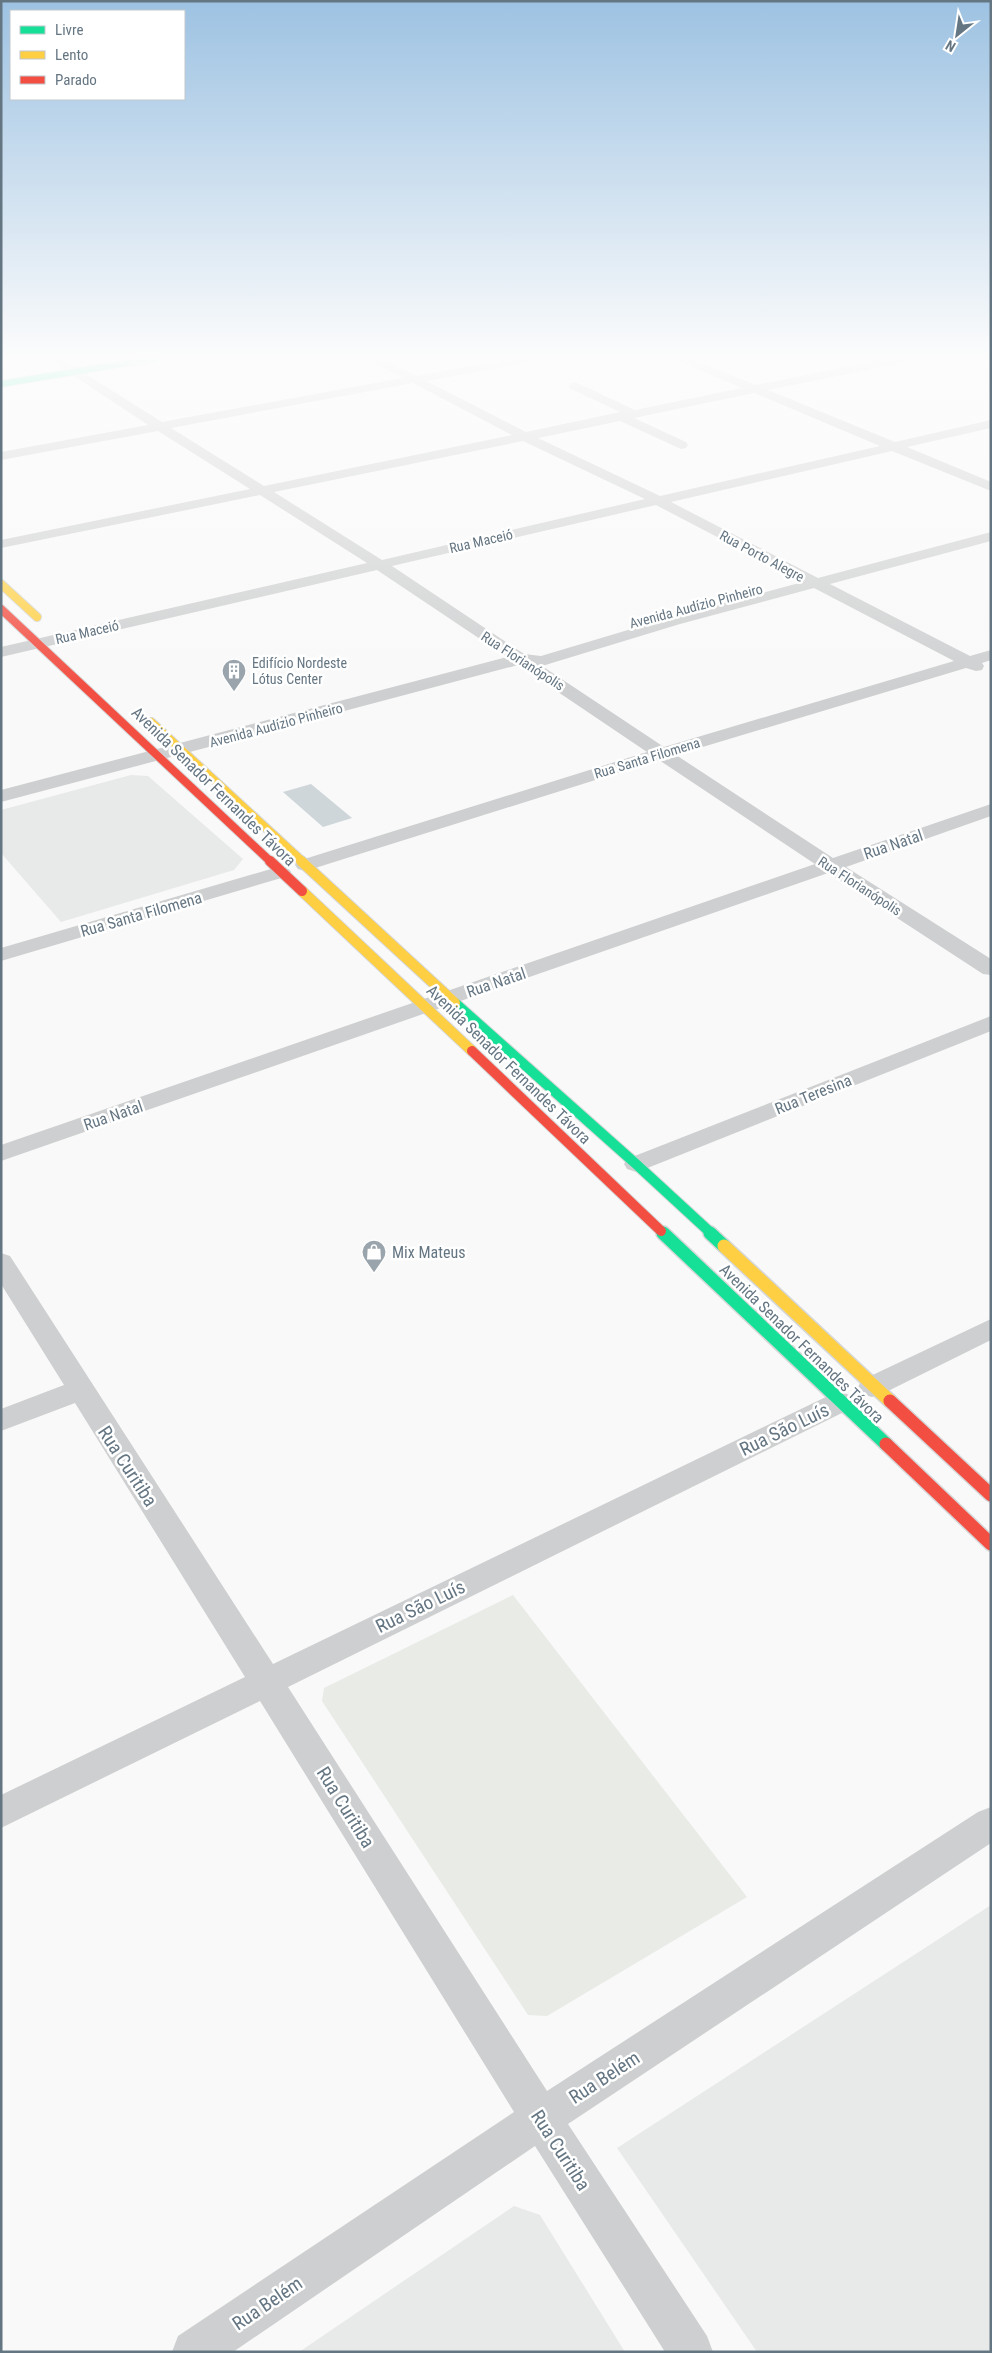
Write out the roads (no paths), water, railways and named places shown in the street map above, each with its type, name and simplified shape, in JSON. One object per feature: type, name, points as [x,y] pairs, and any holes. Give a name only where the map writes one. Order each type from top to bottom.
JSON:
[{"type":"main road","points":[[1,584],[64,642]]},
{"type":"main road","name":"Avenida Senador Fernandes Távora","points":[[1,609],[426,1006],[991,1544]]},
{"type":"main road","name":"Avenida Senador Fernandes Távora","points":[[144,716],[450,998],[636,1164],[872,1387],[991,1496]]},
{"type":"street","name":"Rua Florianópolis","points":[[227,468],[378,564],[829,867],[991,969]]},
{"type":"street","points":[[1,544],[367,468]]},
{"type":"street","name":"Rua Porto Alegre","points":[[590,468],[657,500],[808,580],[991,673]]},
{"type":"street","name":"Rua Maceió","points":[[1,652],[38,643],[64,642],[378,564],[797,468]]},
{"type":"street","points":[[945,468],[991,487]]},
{"type":"street","name":"Avenida Audízio Pinheiro","points":[[1,796],[160,756],[520,659],[542,661],[669,618],[984,533]]},
{"type":"street","name":"Rua Santa Filomena","points":[[305,865],[662,753],[991,656]]},
{"type":"street","name":"Rua Natal","points":[[1,1153],[991,810]]},
{"type":"street","name":"Rua Santa Filomena","points":[[1,955],[281,872]]},
{"type":"street","name":"Rua Teresina","points":[[636,1164],[991,1023]]},
{"type":"street","name":"Rua Curitiba","points":[[1,1262],[80,1390],[691,2352]]},
{"type":"street","points":[[872,1387],[991,1328]]},
{"type":"street","points":[[1,1421],[80,1390]]},
{"type":"street","name":"Rua São Luís","points":[[1,1812],[840,1402]]},
{"type":"street","name":"Rua Belém","points":[[194,2352],[541,2118],[991,1823]]},
{"type":"place","name":"Edifício Nordeste Lótus Center","points":[[234,692]]},
{"type":"place","name":"Mix Mateus","points":[[374,1273]]}]
